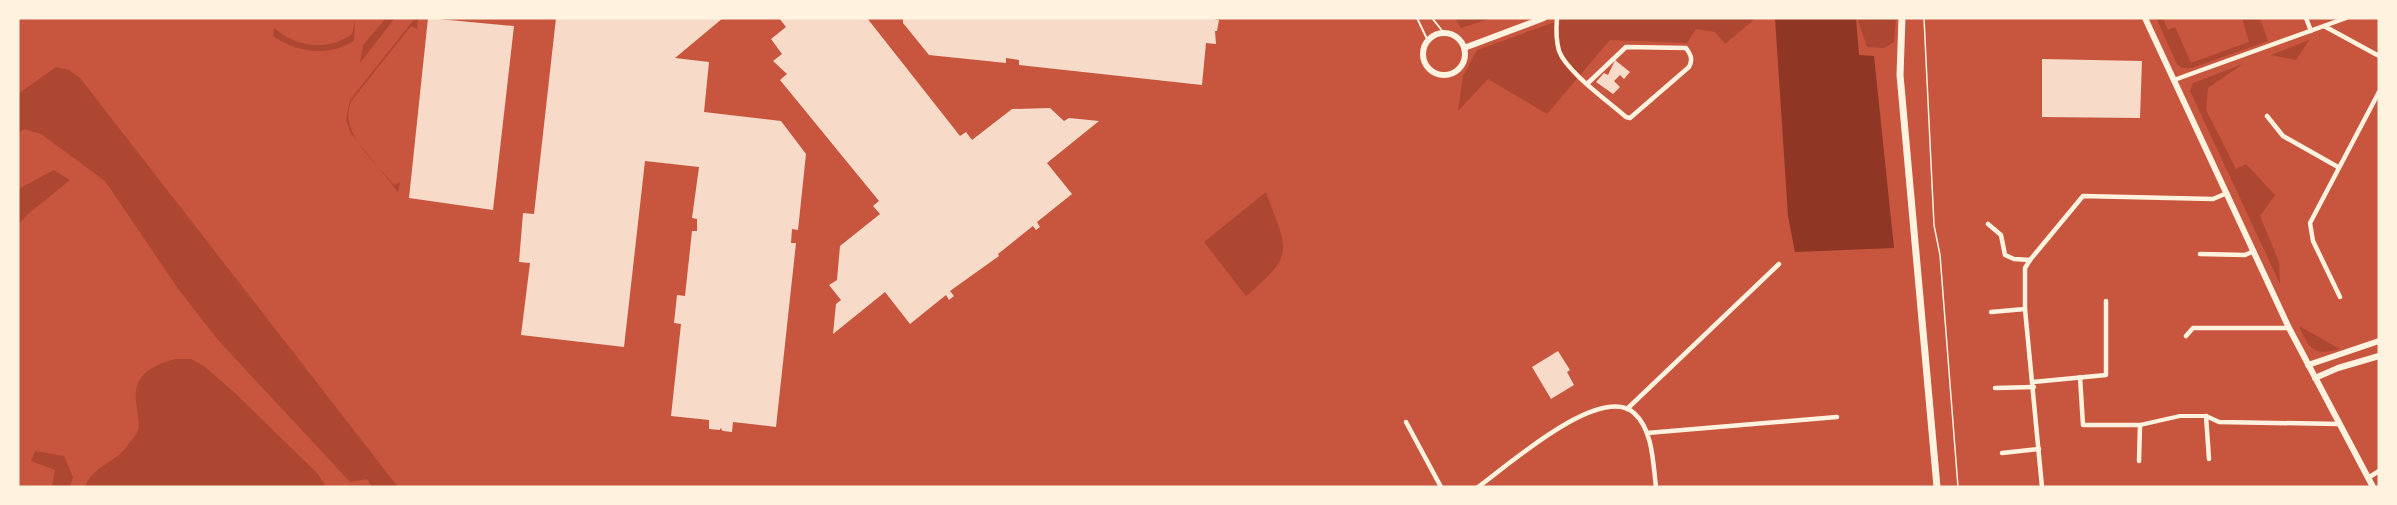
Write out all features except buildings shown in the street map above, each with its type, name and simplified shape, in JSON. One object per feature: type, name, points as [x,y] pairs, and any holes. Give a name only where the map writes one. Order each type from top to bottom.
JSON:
[{"type":"main road","points":[[1902,18],[1900,75],[1937,487]]},
{"type":"street","points":[[1464,48],[1544,18]]},
{"type":"street","points":[[1557,18],[1560,52],[1565,61],[1588,83],[1630,118],[1689,67],[1692,61],[1686,48],[1626,47],[1588,83]]},
{"type":"street","points":[[2145,18],[2289,328],[2373,487]]},
{"type":"street","points":[[2307,18],[2311,31]]},
{"type":"street","points":[[2174,80],[2346,18]]},
{"type":"street","points":[[2324,26],[2379,56]]},
{"type":"street","points":[[1444,33],[1457,37],[1464,48],[1465,59],[1459,69],[1443,75],[1431,70],[1424,60],[1428,41],[1444,33]]},
{"type":"street","points":[[2340,297],[2313,241],[2310,223],[2338,167],[2377,102],[2379,92]]},
{"type":"street","points":[[2266,116],[2283,136],[2338,167]]},
{"type":"street","points":[[2042,487],[2034,384],[2025,309],[2025,268],[2030,260],[2083,196],[2213,199],[2227,193]]},
{"type":"street","points":[[1988,224],[2001,235],[2005,255],[2014,259],[2030,260]]},
{"type":"street","points":[[2200,254],[2245,255],[2254,251]]},
{"type":"street","points":[[1627,409],[1779,264]]},
{"type":"street","points":[[1995,388],[2106,375],[2106,301]]},
{"type":"street","points":[[1991,312],[2025,309]]},
{"type":"street","points":[[2186,336],[2193,328],[2289,328]]},
{"type":"street","points":[[2308,365],[2379,341]]},
{"type":"street","points":[[2315,378],[2338,368],[2379,356]]},
{"type":"street","points":[[2080,377],[2083,425],[2140,425],[2180,416],[2206,416],[2219,422],[2339,424]]},
{"type":"street","points":[[1478,487],[1578,416],[1602,408],[1627,409],[1634,413],[1647,433],[1656,487]]},
{"type":"street","points":[[2206,416],[2209,459]]},
{"type":"street","points":[[1647,433],[1837,417]]},
{"type":"street","points":[[1406,422],[1441,487]]},
{"type":"street","points":[[2139,461],[2140,425]]},
{"type":"street","points":[[2002,453],[2039,449]]},
{"type":"street","points":[[2368,478],[2379,471]]},
{"type":"lane","points":[[1417,18],[1428,41]]},
{"type":"lane","points":[[1432,18],[1444,33]]},
{"type":"path","points":[[1924,18],[1934,225],[1940,255],[1958,487]]},
{"type":"shaded area","points":[[386,18],[395,18],[360,63],[363,45]]},
{"type":"shaded area","points":[[415,18],[418,18],[417,29],[411,26],[352,100],[349,123],[359,143],[350,132],[346,119],[350,100]]},
{"type":"shaded area","points":[[1455,18],[1492,18],[1461,28]]},
{"type":"shaded area","points":[[1566,18],[1756,18],[1725,44],[1715,32],[1696,29],[1687,43],[1610,40],[1547,114],[1488,79],[1458,111],[1463,76],[1477,50]]},
{"type":"shaded area","points":[[1775,18],[1856,18],[1859,55],[1874,56],[1894,248],[1795,252],[1788,216]]},
{"type":"shaded area","points":[[1857,18],[1896,18],[1894,42],[1884,48],[1867,47]]},
{"type":"shaded area","points":[[2156,18],[2163,18],[2168,30],[2175,27],[2191,63],[2249,42],[2242,18],[2260,18],[2268,41],[2192,68],[2182,68],[2177,64]]},
{"type":"shaded area","points":[[355,21],[354,41],[323,51],[292,46],[273,36],[274,28],[302,43],[322,45],[342,40],[352,34]]},
{"type":"shaded area","points":[[2309,40],[2296,60],[2271,55]]},
{"type":"shaded area","points":[[2243,64],[2208,88],[2206,110],[2236,169],[2246,164],[2275,195],[2260,216],[2279,262],[2280,284],[2190,91],[2193,83]]},
{"type":"shaded area","points":[[56,67],[69,70],[80,78],[398,487],[372,487],[367,479],[350,482],[218,340],[179,290],[105,181],[41,134],[24,129],[18,133],[18,94]]},
{"type":"shaded area","points":[[376,165],[394,185],[400,182],[398,192]]},
{"type":"shaded area","points":[[54,170],[70,180],[18,225],[18,189]]},
{"type":"shaded area","points":[[1266,192],[1279,227],[1283,250],[1274,270],[1246,296],[1204,242]]},
{"type":"shaded area","points":[[2299,326],[2340,349],[2324,352],[2314,349],[2306,341]]},
{"type":"shaded area","points":[[175,359],[191,359],[204,366],[318,474],[326,487],[85,487],[93,474],[122,452],[137,432],[139,424],[136,392],[141,378],[152,368]]},
{"type":"shaded area","points":[[35,451],[64,456],[73,477],[70,487],[52,487],[55,470],[31,461]]}]
